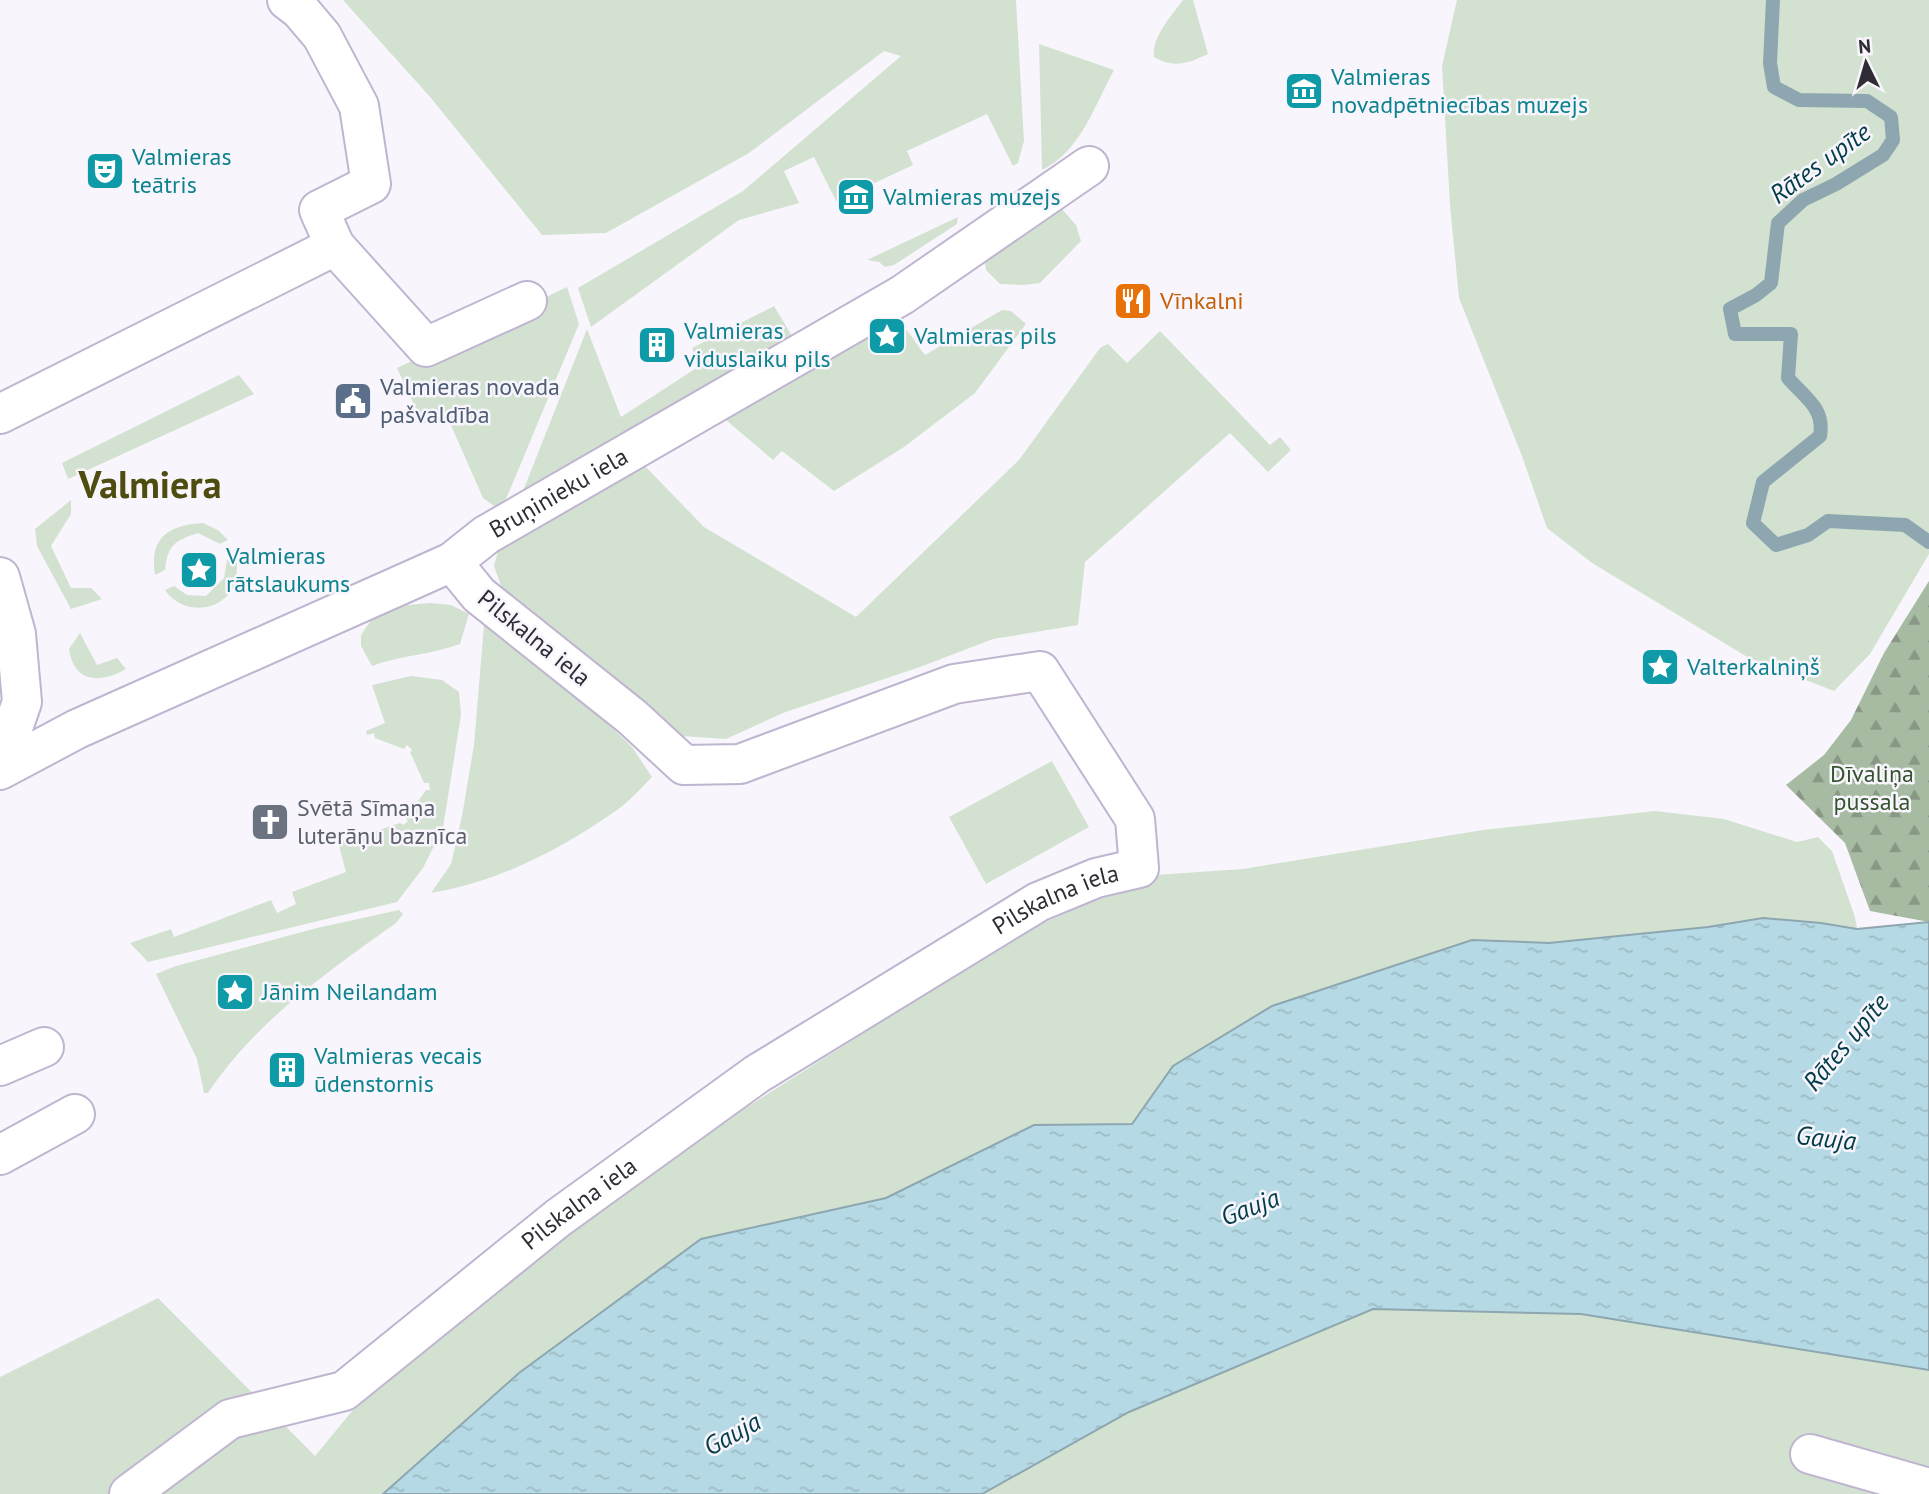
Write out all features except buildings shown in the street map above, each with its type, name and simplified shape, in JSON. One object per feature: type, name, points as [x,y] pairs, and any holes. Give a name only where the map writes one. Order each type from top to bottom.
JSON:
[{"type":"street","points":[[288,0],[322,36],[359,106],[371,184],[319,210],[335,246],[426,347],[527,301]]},
{"type":"street","name":"Bruņinieku iela","points":[[0,767],[76,729],[452,562],[489,533],[902,295],[1089,166]]},
{"type":"street","points":[[0,414],[335,246]]},
{"type":"street","name":"Pilskalna iela","points":[[123,1488],[230,1419],[344,1391],[558,1218],[757,1074],[1038,902],[1096,878],[1139,868],[1135,819],[1040,671],[954,684],[740,764],[684,765],[632,717],[479,594],[452,562]]},
{"type":"street","points":[[0,577],[16,634],[22,702],[0,767]]},
{"type":"street","points":[[0,1066],[44,1047]]},
{"type":"street","points":[[0,1155],[75,1114]]},
{"type":"street","points":[[1810,1454],[1929,1488]]},
{"type":"green space","points":[[343,0],[1016,0],[1024,141],[1018,163],[1013,166],[987,114],[907,151],[913,165],[836,201],[814,157],[784,171],[799,203],[739,220],[591,327],[578,288],[743,191],[901,56],[884,51],[749,153],[606,233],[542,235],[431,98]]},
{"type":"green space","points":[[1183,0],[1193,0],[1208,54],[1188,62],[1168,63],[1154,57],[1154,50],[1163,27]]},
{"type":"green space","points":[[1457,0],[1929,0],[1929,554],[1870,654],[1834,691],[1749,658],[1592,563],[1547,528],[1522,456],[1459,298],[1450,205],[1442,66]]},
{"type":"green space","points":[[1039,44],[1114,70],[1076,140],[1067,152],[1042,170]]},
{"type":"green space","points":[[1061,208],[1076,225],[1081,241],[1040,283],[1000,284],[986,270],[984,250]]},
{"type":"green space","points":[[958,217],[957,224],[894,265],[885,267],[879,262],[867,260]]},
{"type":"green space","points":[[567,287],[579,324],[504,504],[494,506],[483,498],[446,414],[423,424],[397,368]]},
{"type":"green space","points":[[774,306],[792,336],[523,491],[587,329],[621,417],[701,365],[692,348]]},
{"type":"green space","points":[[1002,310],[1011,311],[1026,324],[975,393],[904,447],[834,491],[782,451],[773,460],[726,420],[869,328],[890,323],[903,326],[925,355]]},
{"type":"green space","points":[[1160,331],[1270,445],[1280,437],[1291,450],[1268,472],[1230,433],[1085,562],[1078,625],[993,639],[920,667],[783,713],[726,739],[681,736],[503,591],[494,566],[499,547],[641,462],[704,527],[856,617],[1019,460],[1100,348],[1108,344],[1127,363]]},
{"type":"green space","points":[[239,375],[254,394],[68,479],[62,463]]},
{"type":"green space","points":[[71,500],[71,514],[51,546],[71,588],[91,588],[102,599],[71,609],[37,546],[35,529]]},
{"type":"green space","points":[[203,523],[218,530],[228,540],[220,544],[198,533],[183,539],[170,549],[165,570],[155,575],[155,552],[164,536],[180,527]]},
{"type":"green space","points":[[237,556],[232,590],[214,605],[196,608],[187,606],[179,603],[165,590],[174,586],[187,595],[206,596],[224,578],[227,560]]},
{"type":"green space","name":"Dīvaliņa pussala","points":[[1929,581],[1929,922],[1870,911],[1845,843],[1786,785],[1824,755],[1851,720],[1884,653]]},
{"type":"green space","points":[[430,603],[451,605],[469,614],[460,644],[372,666],[361,646],[361,635],[374,616],[397,606]]},
{"type":"green space","points":[[485,613],[520,640],[632,747],[652,777],[617,810],[552,851],[481,881],[431,893],[451,864],[462,816],[474,745]]},
{"type":"green space","points":[[80,633],[97,665],[117,658],[126,669],[107,677],[82,674],[76,669],[69,649]]},
{"type":"green space","points":[[411,676],[442,680],[459,692],[461,715],[443,828],[423,868],[397,902],[148,962],[130,943],[171,929],[174,937],[271,900],[277,913],[296,904],[292,892],[346,872],[338,842],[365,833],[368,838],[374,836],[373,832],[400,823],[404,825],[408,821],[406,818],[426,790],[430,790],[429,783],[424,783],[410,752],[412,750],[407,745],[404,749],[375,738],[374,733],[367,735],[366,731],[385,723],[372,685]]},
{"type":"green space","points":[[1052,761],[1089,827],[986,884],[949,817]]},
{"type":"green space","points":[[1655,811],[1724,819],[1797,842],[1818,837],[1832,851],[1857,929],[1763,918],[1708,927],[1549,943],[1472,940],[1272,1006],[1173,1066],[1132,1124],[1034,1125],[886,1198],[701,1240],[519,1373],[383,1494],[0,1494],[0,1377],[158,1298],[315,1456],[376,1382],[652,1167],[1025,931],[1154,875],[1243,869],[1483,830]]},
{"type":"green space","points":[[399,910],[403,914],[396,923],[318,980],[270,1021],[227,1067],[208,1093],[204,1093],[197,1059],[156,974],[176,966],[317,928]]},
{"type":"green space","points":[[1373,1309],[1581,1314],[1929,1370],[1929,1494],[983,1494],[1129,1412]]},
{"type":"water","name":"Gauja","points":[[1763,918],[1857,929],[1929,922],[1929,1370],[1581,1314],[1373,1309],[1129,1412],[982,1494],[383,1494],[519,1373],[701,1239],[886,1198],[1034,1125],[1132,1124],[1173,1066],[1272,1006],[1472,940],[1549,943],[1708,927]]},
{"type":"waterway","name":"Rātes upīte","points":[[1773,0],[1770,63],[1774,87],[1799,100],[1867,101],[1891,117],[1893,140],[1883,155],[1836,184],[1803,200],[1778,223],[1771,283],[1756,295],[1730,309],[1735,334],[1791,334],[1788,378],[1817,411],[1821,426],[1820,436],[1763,482],[1753,523],[1776,545],[1808,535],[1828,521],[1905,525],[1929,542]]},
{"type":"place","name":"Valmieras novadpētniecības muzejs","points":[[1304,91]]},
{"type":"place","name":"Valmieras teātris","points":[[105,171]]},
{"type":"place","name":"Valmieras muzejs","points":[[856,197]]},
{"type":"place","name":"Vīnkalni","points":[[1133,301]]},
{"type":"place","name":"Valmieras pils","points":[[887,336]]},
{"type":"place","name":"Valmieras viduslaiku pils","points":[[657,345]]},
{"type":"place","name":"Valmieras novada pašvaldība","points":[[353,401]]},
{"type":"place","name":"Valmieras rātslaukums","points":[[199,570]]},
{"type":"place","name":"Valterkalniņš","points":[[1660,667]]},
{"type":"place","name":"Svētā Sīmaņa luterāņu baznīca","points":[[270,822]]},
{"type":"place","name":"Jānim Neilandam","points":[[235,992]]},
{"type":"place","name":"Valmieras vecais ūdenstornis","points":[[287,1070]]},
{"type":"district","name":"Valmiera","points":[[150,485]]}]
